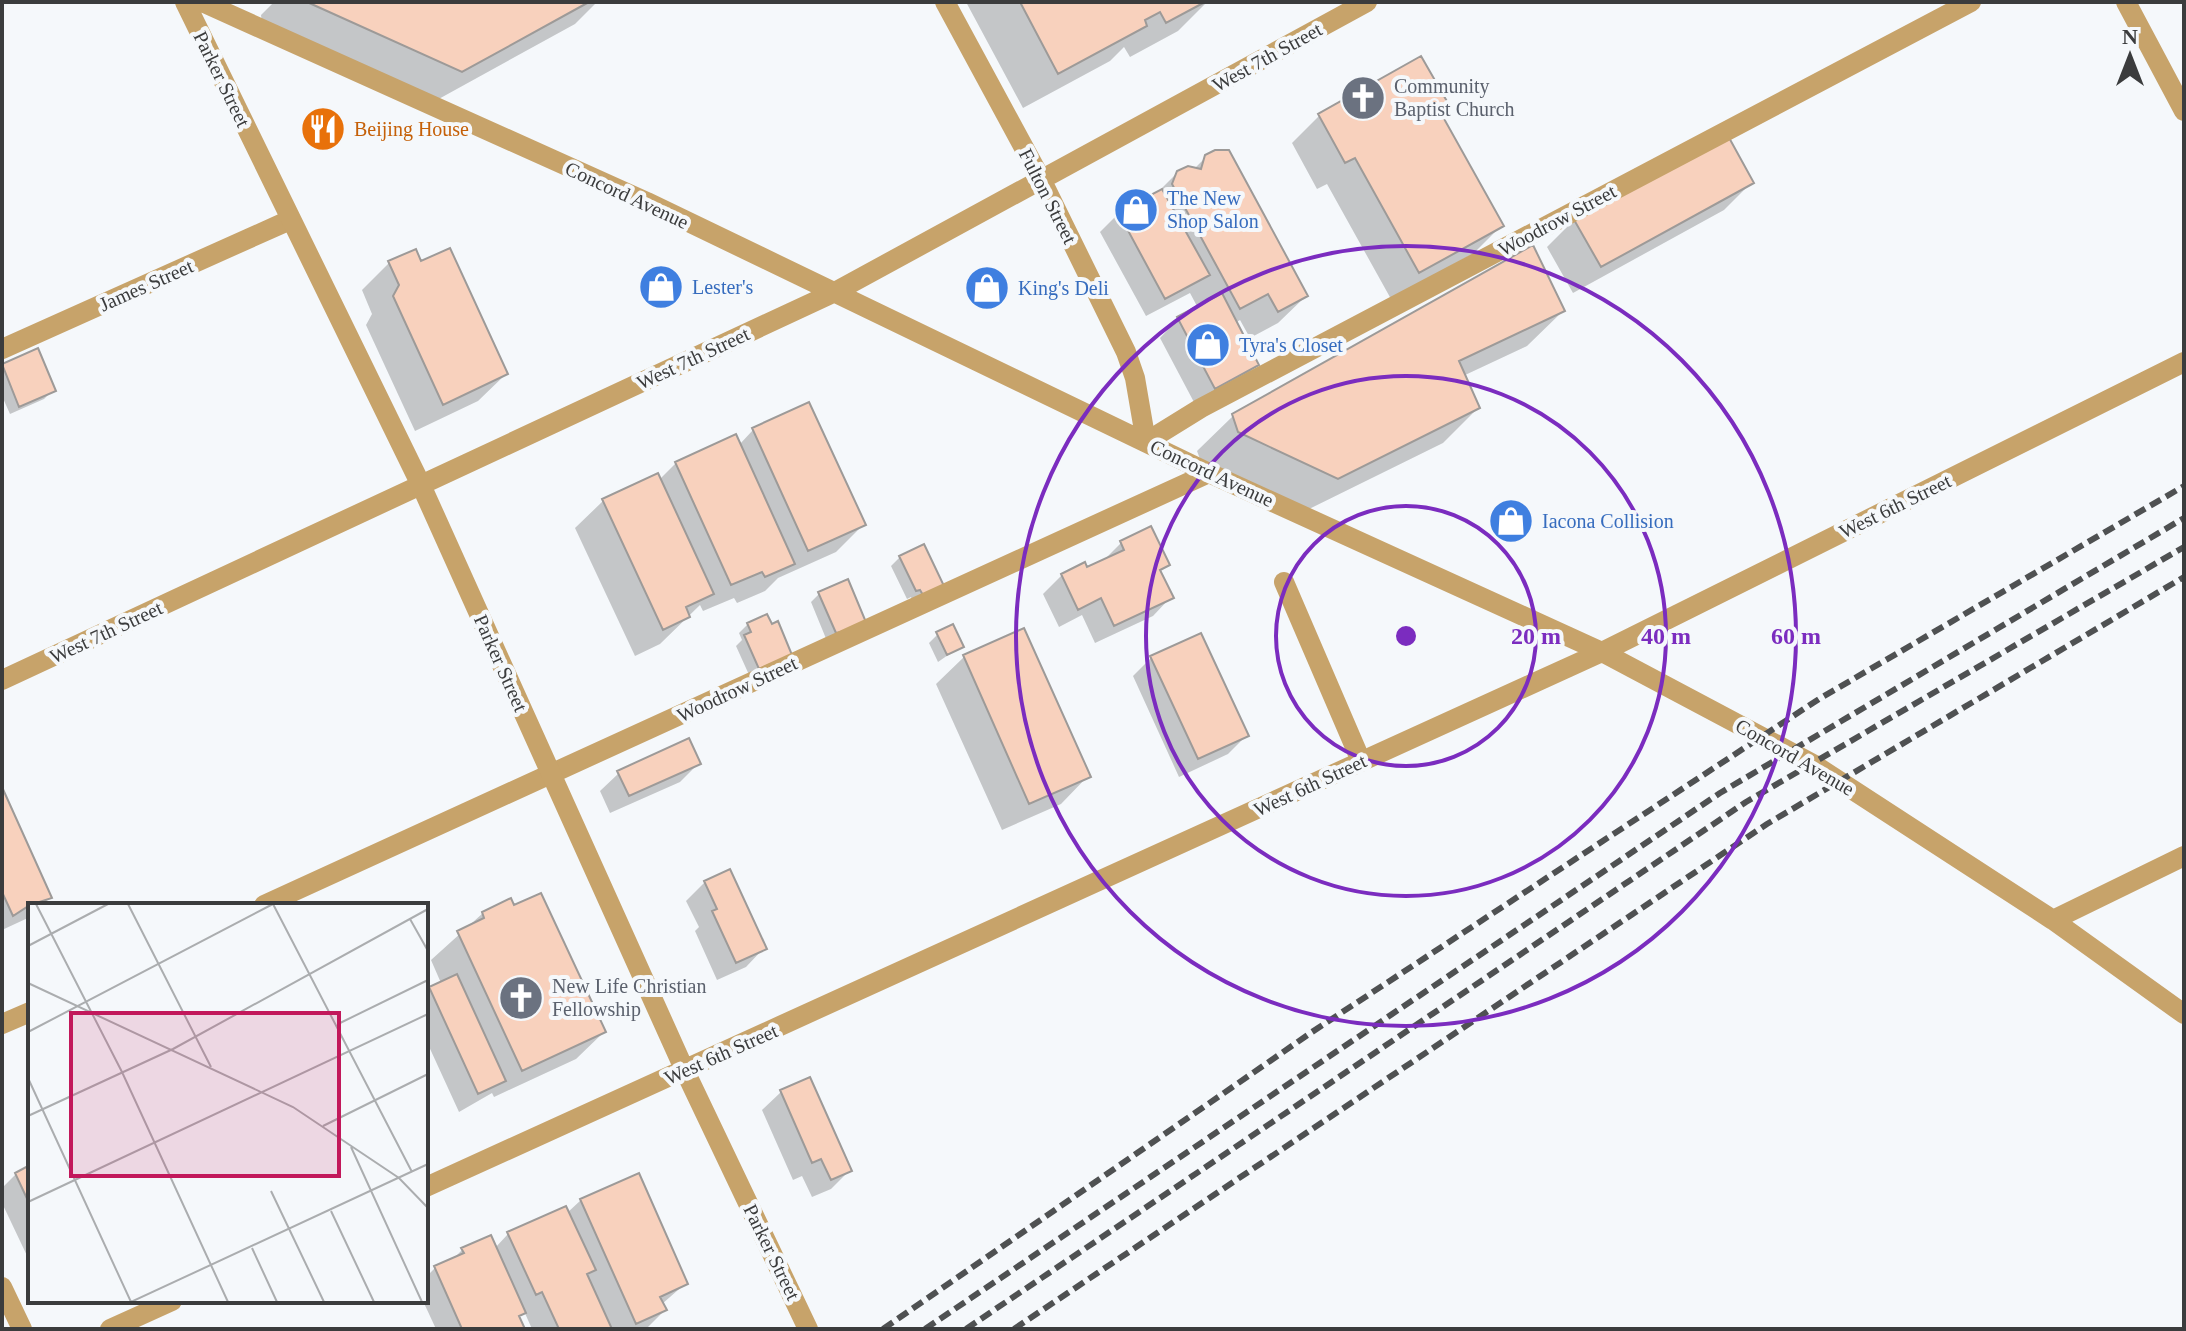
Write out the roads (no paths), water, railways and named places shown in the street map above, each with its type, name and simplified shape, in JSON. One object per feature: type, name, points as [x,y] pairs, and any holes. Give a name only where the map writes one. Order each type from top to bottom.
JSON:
[{"type":"street","name":"Parker Street","points":[[185,2],[421,485],[685,1071],[808,1329]]},
{"type":"street","name":"Concord Avenue","points":[[202,2],[647,202],[1209,473],[1602,652],[1813,764],[2053,920],[2184,1014]]},
{"type":"street","name":"Fulton Street","points":[[945,2],[1042,181],[1126,352],[1135,378],[1146,442]]},
{"type":"street","name":"West 7th Street","points":[[2,680],[833,293],[1367,2]]},
{"type":"street","name":"Woodrow Street","points":[[1146,442],[1201,408],[1971,2]]},
{"type":"street","points":[[2126,2],[2179,89],[2184,111]]},
{"type":"street","name":"James Street","points":[[2,349],[290,220]]},
{"type":"street","name":"West 6th Street","points":[[428,1186],[1602,652],[2184,362]]},
{"type":"street","name":"Woodrow Street","points":[[268,903],[1209,473]]},
{"type":"street","points":[[1284,582],[1361,761]]},
{"type":"street","points":[[2053,920],[2184,856]]},
{"type":"street","points":[[2,1024],[28,1013]]},
{"type":"street","points":[[2,1287],[22,1329]]},
{"type":"street","points":[[110,1329],[168,1303]]},
{"type":"railway","points":[[883,1329],[1312,1032],[1819,699],[2184,486]]},
{"type":"railway","points":[[925,1329],[1720,793],[2184,518]]},
{"type":"railway","points":[[966,1329],[1746,802],[2184,547]]},
{"type":"railway","points":[[1014,1329],[1767,824],[2184,577]]},
{"type":"place","name":"Community Baptist Church","points":[[1363,98]]},
{"type":"place","name":"Beijing House","points":[[323,129]]},
{"type":"place","name":"The New Shop Salon","points":[[1136,210]]},
{"type":"place","name":"Lester's","points":[[661,287]]},
{"type":"place","name":"King's Deli","points":[[987,288]]},
{"type":"place","name":"Tyra's Closet","points":[[1208,345]]},
{"type":"place","name":"Iacona Collision","points":[[1511,521]]},
{"type":"place","name":"New Life Christian Fellowship","points":[[521,998]]}]
